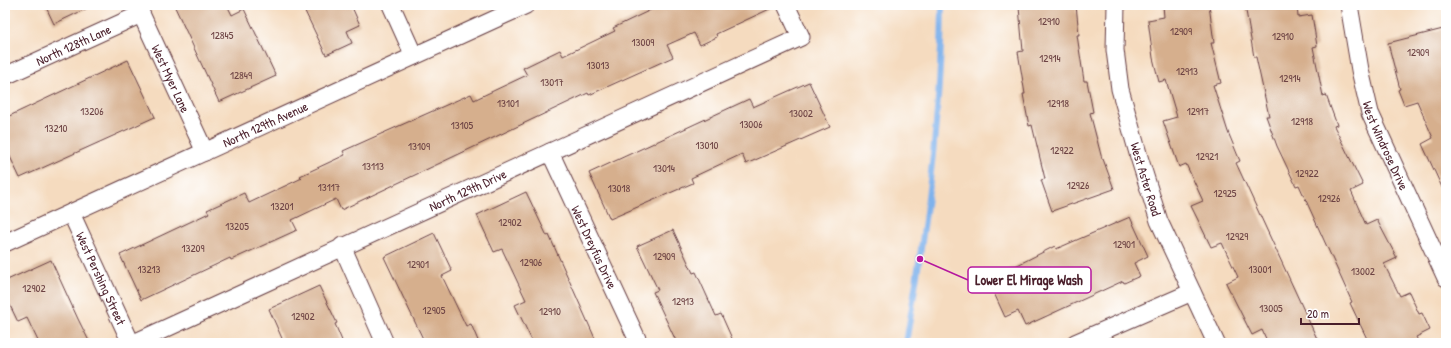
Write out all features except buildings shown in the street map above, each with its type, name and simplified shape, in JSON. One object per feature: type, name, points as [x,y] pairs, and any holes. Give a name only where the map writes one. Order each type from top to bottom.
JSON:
[{"type":"street","points":[[391,5],[414,56]]},
{"type":"street","name":"North 129th Avenue","points":[[5,243],[526,5]]},
{"type":"street","name":"North 129th Drive","points":[[132,343],[801,37],[786,5]]},
{"type":"street","name":"West Aster Road","points":[[1116,5],[1114,50],[1120,89],[1159,221],[1216,343]]},
{"type":"street","name":"West Windrose Drive","points":[[1349,5],[1360,70],[1370,113],[1446,278]]},
{"type":"street","name":"North 128th Lane","points":[[5,76],[139,10]]},
{"type":"street","name":"West Myer Lane","points":[[139,10],[205,152]]},
{"type":"street","name":"West Dreyfus Drive","points":[[550,152],[639,343]]},
{"type":"street","name":"West Pershing Street","points":[[71,213],[132,343]]},
{"type":"street","points":[[342,246],[386,343]]},
{"type":"street","points":[[1075,343],[1192,292]]},
{"type":"waterway","points":[[906,343],[920,259],[931,174],[939,90],[942,5]]},
{"type":"place","name":"Lower El Mirage Wash","points":[[920,259]]}]
